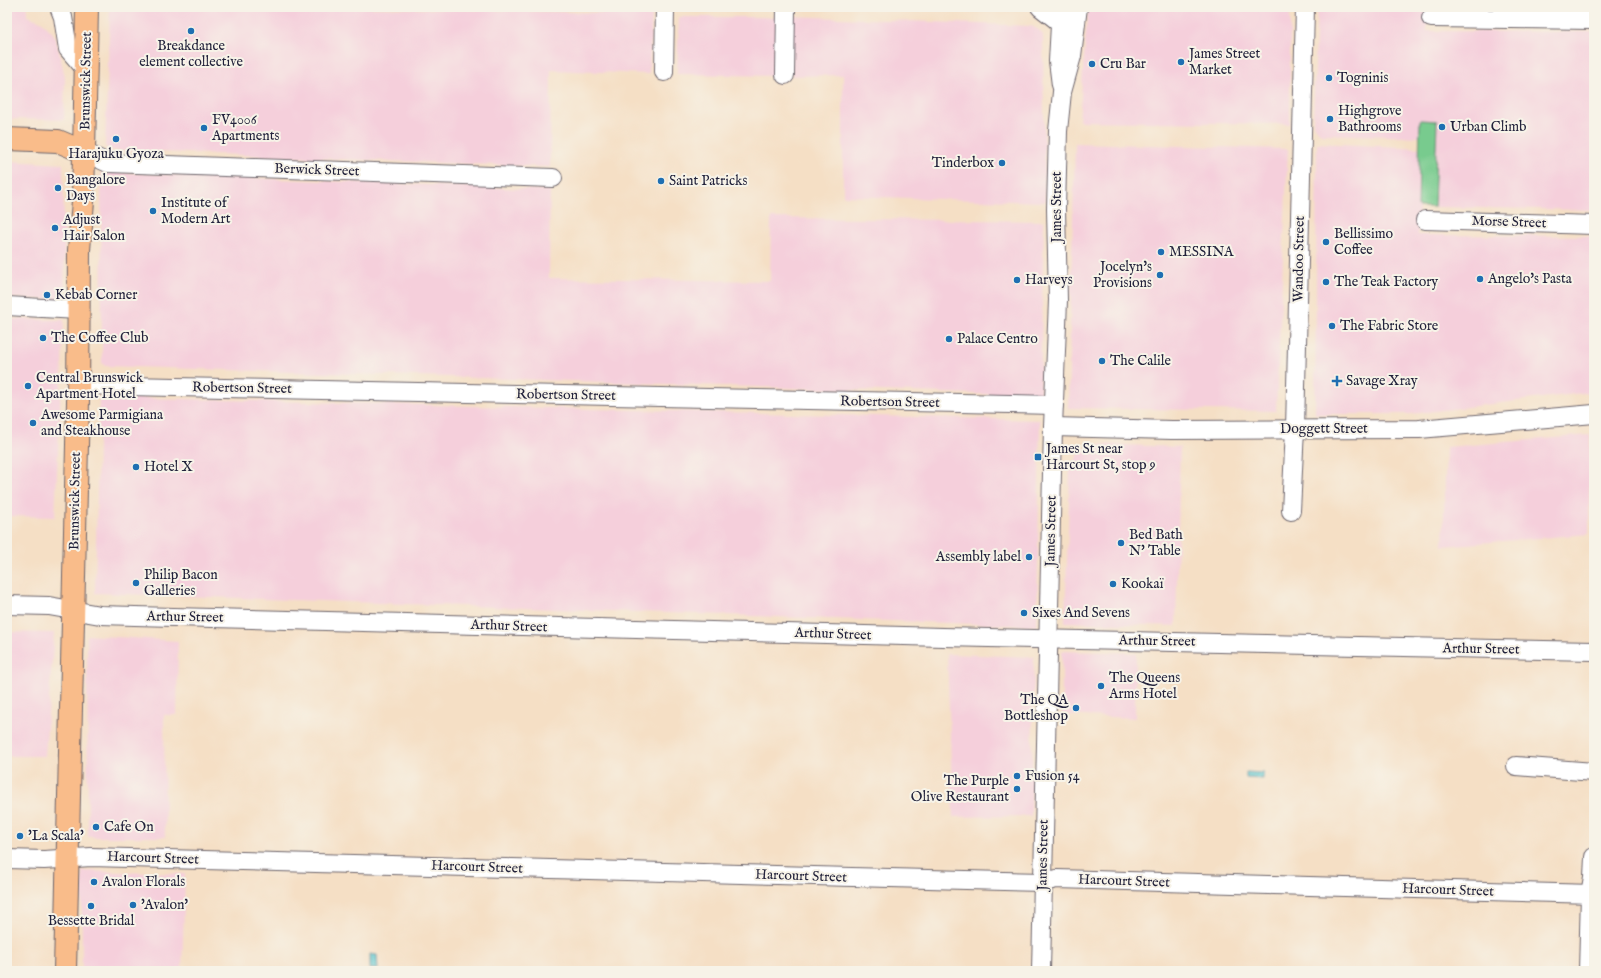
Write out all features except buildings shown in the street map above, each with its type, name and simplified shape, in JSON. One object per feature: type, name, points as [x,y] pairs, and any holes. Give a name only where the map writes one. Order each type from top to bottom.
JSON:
[{"type":"main road","name":"Brunswick Street","points":[[65,971],[78,384],[78,310],[84,152],[87,7]]},
{"type":"main road","points":[[7,139],[58,141],[84,152]]},
{"type":"street","points":[[59,7],[63,17],[68,49],[86,70]]},
{"type":"street","points":[[664,72],[665,7]]},
{"type":"street","points":[[785,75],[786,7]]},
{"type":"street","points":[[1040,7],[1060,15],[1076,35]]},
{"type":"street","name":"James Street","points":[[1041,971],[1053,427],[1058,300],[1056,209],[1058,131],[1062,92],[1070,66],[1076,35],[1078,7]]},
{"type":"street","name":"Wandoo Street","points":[[1291,511],[1295,429],[1305,7]]},
{"type":"street","name":"James Street","points":[[1060,15],[1058,61],[1062,92]]},
{"type":"street","points":[[1432,18],[1594,20]]},
{"type":"street","name":"Berwick Street","points":[[84,152],[108,163],[553,178]]},
{"type":"street","name":"Morse Street","points":[[1425,220],[1594,225]]},
{"type":"street","points":[[7,306],[78,310]]},
{"type":"street","name":"Robertson Street","points":[[78,384],[1054,405]]},
{"type":"street","name":"Doggett Street","points":[[1053,427],[1172,430],[1419,429],[1594,414]]},
{"type":"street","name":"Arthur Street","points":[[7,604],[49,606],[100,615],[1594,651]]},
{"type":"street","points":[[1516,766],[1594,772]]},
{"type":"street","name":"Harcourt Street","points":[[7,859],[91,857],[1043,882],[1057,879],[1592,894]]},
{"type":"street","points":[[1588,971],[1594,857]]},
{"type":"shaded area","points":[[7,7],[27,7],[27,16],[41,21],[52,32],[56,39],[65,77],[64,120],[7,119]]},
{"type":"shaded area","points":[[110,7],[334,7],[652,14],[649,74],[551,70],[550,167],[109,150],[105,146]]},
{"type":"shaded area","points":[[1088,7],[1290,7],[1290,124],[1079,121]]},
{"type":"shaded area","points":[[1317,7],[1427,7],[1427,31],[1594,32],[1594,210],[1434,207],[1437,121],[1420,133],[1420,137],[1321,134],[1313,124]]},
{"type":"shaded area","points":[[791,16],[1031,26],[1039,30],[1043,35],[1045,202],[843,196],[843,75],[792,76]]},
{"type":"shaded area","points":[[679,17],[777,17],[773,76],[677,74]]},
{"type":"shaded area","points":[[1075,143],[1288,149],[1276,411],[1068,408]]},
{"type":"shaded area","points":[[1317,143],[1420,148],[1418,235],[1594,236],[1594,332],[1591,392],[1411,414],[1315,414]]},
{"type":"shaded area","points":[[7,161],[63,164],[65,300],[7,298]]},
{"type":"shaded area","points":[[101,172],[550,190],[549,278],[770,281],[771,218],[1044,221],[1040,396],[105,366],[102,363]]},
{"type":"shaded area","points":[[7,319],[64,320],[55,517],[7,516]]},
{"type":"shaded area","points":[[99,397],[1040,420],[1037,626],[95,593]]},
{"type":"shaded area","points":[[1590,435],[1589,534],[1443,546],[1446,447]]},
{"type":"shaded area","points":[[1093,444],[1180,447],[1176,626],[1065,622],[1070,469],[1079,453]]},
{"type":"shaded area","points":[[7,632],[54,633],[45,756],[7,756]]},
{"type":"shaded area","points":[[87,635],[178,641],[177,715],[164,715],[165,837],[88,837]]},
{"type":"shaded area","points":[[1062,651],[1136,653],[1135,718],[1062,715]]},
{"type":"shaded area","points":[[947,654],[1034,657],[1031,816],[953,817]]},
{"type":"shaded area","points":[[82,871],[185,874],[182,971],[82,971]]},
{"type":"green space","points":[[1420,120],[1437,121],[1434,207],[1418,207]]},
{"type":"water","points":[[1246,772],[1263,773],[1263,779],[1246,778]]},
{"type":"water","points":[[370,954],[377,955],[378,969],[370,969]]},
{"type":"place","name":"Breakdance element collective","points":[[191,31]]},
{"type":"place","name":"James Street Market","points":[[1181,62]]},
{"type":"place","name":"Cru Bar","points":[[1092,64]]},
{"type":"place","name":"Togninis","points":[[1329,78]]},
{"type":"place","name":"Highgrove Bathrooms","points":[[1330,119]]},
{"type":"place","name":"Urban Climb","points":[[1442,127]]},
{"type":"place","name":"FV4006 Apartments","points":[[204,128]]},
{"type":"place","name":"Harajuku Gyoza","points":[[116,139]]},
{"type":"place","name":"Tinderbox","points":[[1002,163]]},
{"type":"place","name":"Saint Patricks","points":[[661,181]]},
{"type":"place","name":"Bangalore Days","points":[[58,188]]},
{"type":"place","name":"Institute of Modern Art","points":[[153,211]]},
{"type":"place","name":"Adjust Hair Salon","points":[[55,228]]},
{"type":"place","name":"Bellissimo Coffee","points":[[1326,242]]},
{"type":"place","name":"MESSINA","points":[[1161,252]]},
{"type":"place","name":"Jocelyn's Provisions","points":[[1160,275]]},
{"type":"place","name":"Angelo's Pasta","points":[[1480,279]]},
{"type":"place","name":"Harveys","points":[[1017,280]]},
{"type":"place","name":"The Teak Factory","points":[[1326,282]]},
{"type":"place","name":"Kebab Corner","points":[[47,295]]},
{"type":"place","name":"The Fabric Store","points":[[1332,326]]},
{"type":"place","name":"The Coffee Club","points":[[43,338]]},
{"type":"place","name":"Palace Centro","points":[[949,339]]},
{"type":"place","name":"The Calile","points":[[1102,361]]},
{"type":"place","name":"Savage Xray","points":[[1337,381]]},
{"type":"place","name":"Central Brunswick Apartment Hotel","points":[[28,386]]},
{"type":"place","name":"Awesome Parmigiana and Steakhouse","points":[[33,423]]},
{"type":"place","name":"James St near Harcourt St, stop 9","points":[[1038,457]]},
{"type":"place","name":"Hotel X","points":[[136,467]]},
{"type":"place","name":"Bed Bath N' Table","points":[[1121,543]]},
{"type":"place","name":"Assembly label","points":[[1029,557]]},
{"type":"place","name":"Philip Bacon Galleries","points":[[136,583]]},
{"type":"place","name":"Kookaï","points":[[1113,584]]},
{"type":"place","name":"Sixes And Sevens","points":[[1024,613]]},
{"type":"place","name":"The Queens Arms Hotel","points":[[1101,686]]},
{"type":"place","name":"The QA Bottleshop","points":[[1076,708]]},
{"type":"place","name":"Fusion 54","points":[[1017,776]]},
{"type":"place","name":"The Purple Olive Restaurant","points":[[1017,789]]},
{"type":"place","name":"Cafe On","points":[[96,827]]},
{"type":"place","name":"'La Scala'","points":[[20,836]]},
{"type":"place","name":"Avalon Florals","points":[[94,882]]},
{"type":"place","name":"'Avalon'","points":[[133,905]]},
{"type":"place","name":"Bessette Bridal","points":[[91,906]]}]
